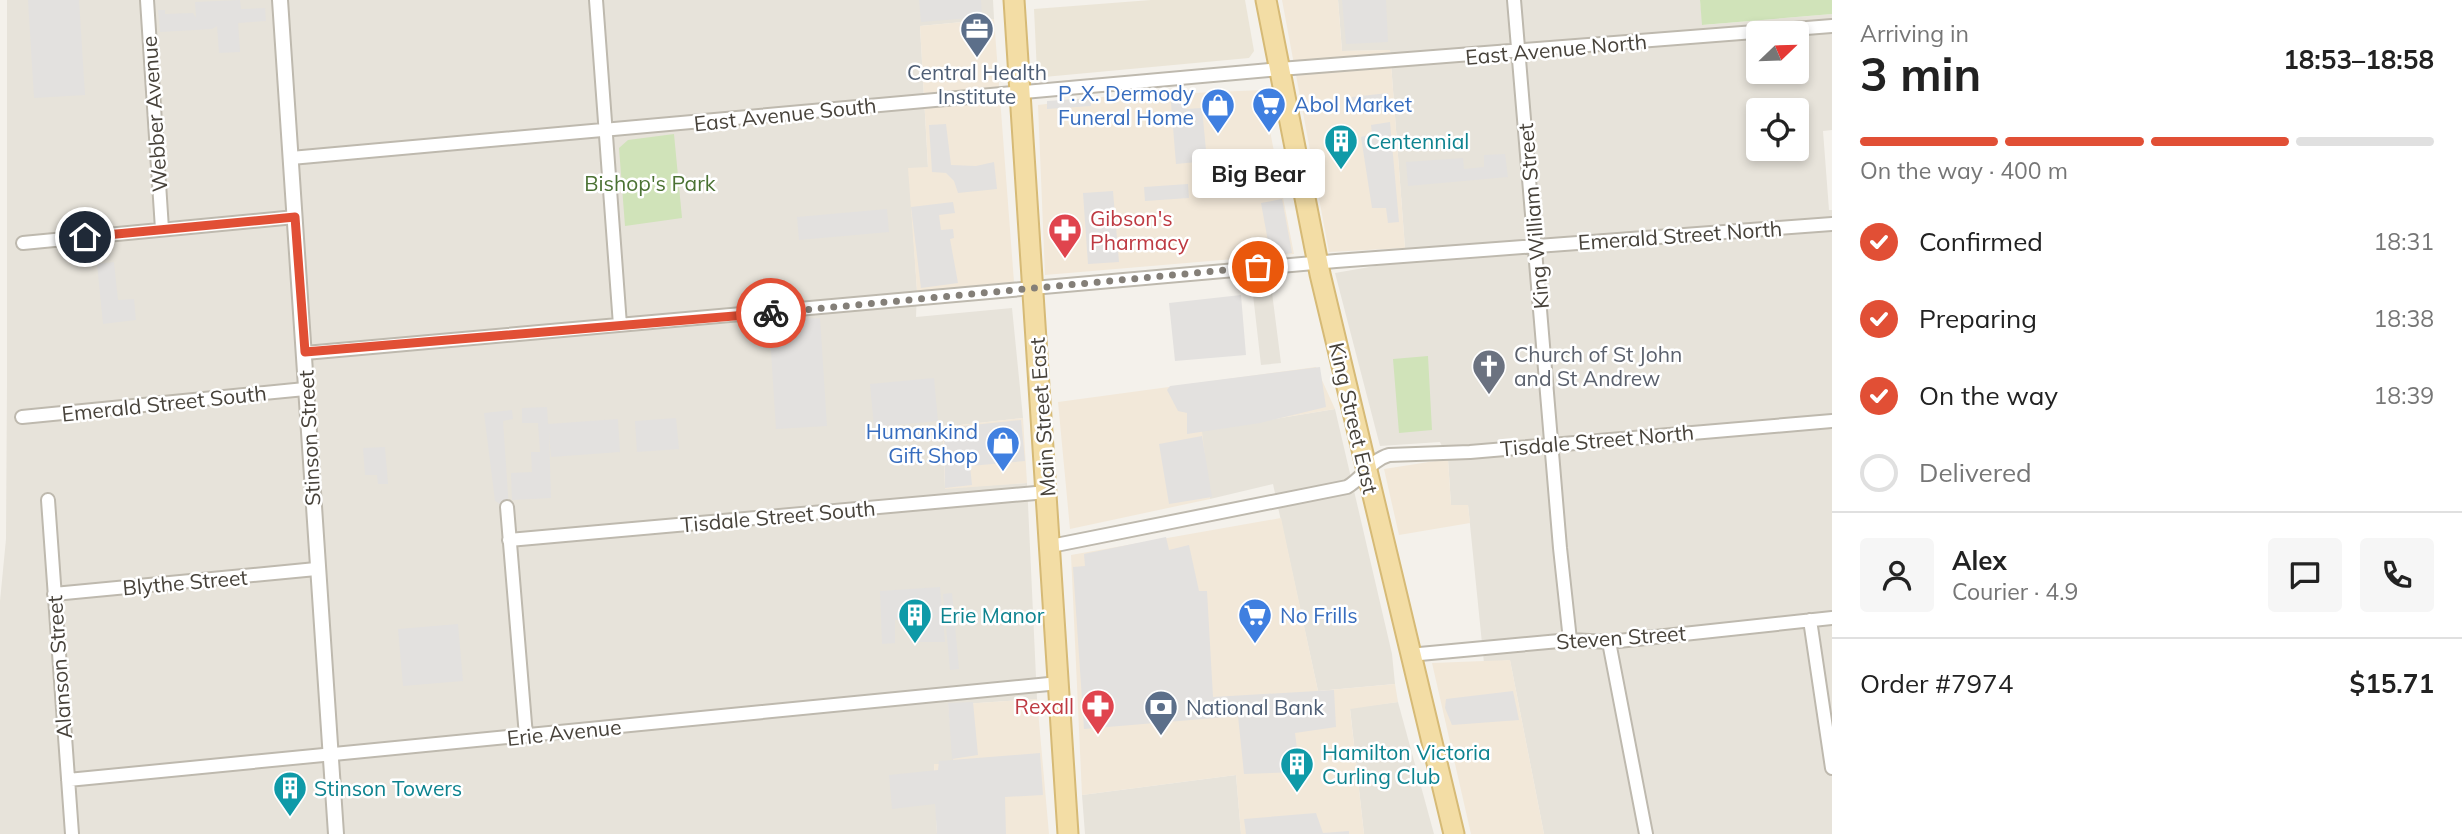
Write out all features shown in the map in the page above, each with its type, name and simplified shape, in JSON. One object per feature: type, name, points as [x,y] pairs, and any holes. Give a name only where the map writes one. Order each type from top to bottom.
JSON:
[{"type":"main road","name":"Main Street East","points":[[1014,0],[1068,834]]},
{"type":"main road","name":"King Street East","points":[[1266,0],[1318,262],[1409,655],[1454,834]]},
{"type":"street","name":"Webber Avenue","points":[[147,0],[162,229]]},
{"type":"street","name":"Stinson Street","points":[[280,0],[335,834]]},
{"type":"street","points":[[596,0],[620,325]]},
{"type":"street","name":"King William Street","points":[[1514,0],[1570,640]]},
{"type":"street","name":"East Avenue North","points":[[1280,69],[1832,26]]},
{"type":"street","name":"East Avenue South","points":[[291,158],[1280,69]]},
{"type":"street","points":[[23,243],[295,217]]},
{"type":"street","name":"Emerald Street North","points":[[1318,262],[1832,224]]},
{"type":"street","points":[[305,352],[1318,262]]},
{"type":"street","name":"Emerald Street South","points":[[22,417],[305,389]]},
{"type":"street","name":"Tisdale Street North","points":[[1367,469],[1389,455],[1470,452],[1553,442],[1832,421]]},
{"type":"street","points":[[1051,546],[1347,486],[1359,480],[1367,469]]},
{"type":"street","name":"Tisdale Street South","points":[[509,540],[1047,492]]},
{"type":"street","name":"Alanson Street","points":[[48,500],[72,834]]},
{"type":"street","points":[[507,506],[526,736]]},
{"type":"street","name":"Blythe Street","points":[[54,594],[316,569]]},
{"type":"street","name":"Steven Street","points":[[1409,655],[1570,640],[1609,642],[1832,618]]},
{"type":"street","points":[[1810,620],[1832,768]]},
{"type":"street","points":[[1609,642],[1646,834]]},
{"type":"street","name":"Erie Avenue","points":[[68,780],[1059,683]]},
{"type":"shaded area","points":[[7,0],[993,0],[994,19],[920,26],[928,168],[909,169],[917,291],[916,317],[1012,308],[1023,418],[943,427],[945,488],[1027,483],[1037,699],[949,705],[954,764],[934,764],[937,834],[0,834],[0,601],[6,539]]},
{"type":"shaded area","points":[[28,0],[79,0],[85,95],[34,98]]},
{"type":"shaded area","points":[[240,0],[241,9],[265,8],[266,21],[238,23],[240,52],[219,53],[217,26],[212,29],[160,32],[158,10],[165,10],[165,14],[193,13],[196,18],[195,2]]},
{"type":"shaded area","points":[[919,0],[981,0],[982,17],[921,22]]},
{"type":"shaded area","points":[[1151,0],[1245,0],[1254,51],[1249,58],[1044,77],[1037,73],[1034,9]]},
{"type":"shaded area","points":[[1282,0],[1338,0],[1342,51],[1390,50],[1405,248],[1329,252]]},
{"type":"shaded area","points":[[1338,0],[1700,0],[1703,25],[1746,21],[1746,84],[1810,84],[1810,21],[1750,21],[1832,14],[1832,130],[1823,131],[1829,210],[1832,210],[1832,834],[1544,834],[1510,660],[1484,663],[1468,505],[1451,506],[1448,459],[1440,442],[1380,446],[1335,273],[1404,261],[1390,50],[1342,51]]},
{"type":"shaded area","points":[[1342,0],[1386,0],[1388,42],[1346,44]]},
{"type":"shaded area","points":[[994,19],[1014,282],[917,291],[908,168],[928,167],[920,26]]},
{"type":"shaded area","points":[[1183,90],[1185,109],[1202,108],[1207,161],[1176,164],[1170,91]]},
{"type":"shaded area","points":[[1262,90],[1294,254],[1045,275],[1038,105],[1102,97]]},
{"type":"shaded area","points":[[1388,93],[1390,111],[1354,114],[1352,97]]},
{"type":"shaded area","points":[[1091,98],[1091,106],[1047,109],[1047,101]]},
{"type":"shaded area","points":[[1390,122],[1399,222],[1388,223],[1386,208],[1372,208],[1361,137],[1372,134],[1371,125]]},
{"type":"shaded area","points":[[946,124],[951,165],[976,166],[994,162],[997,189],[958,193],[954,181],[946,173],[932,172],[929,125]]},
{"type":"shaded area","points":[[1505,154],[1508,177],[1408,186],[1406,162],[1463,158],[1464,169],[1484,167],[1484,155]]},
{"type":"shaded area","points":[[1188,184],[1189,198],[1145,201],[1144,187]]},
{"type":"shaded area","points":[[1113,191],[1119,262],[1088,264],[1083,193]]},
{"type":"shaded area","points":[[1282,199],[1292,253],[1249,258],[1248,250],[1269,247],[1261,203]]},
{"type":"shaded area","points":[[953,202],[955,213],[939,215],[941,230],[953,229],[954,238],[950,239],[958,283],[921,288],[911,207]]},
{"type":"shaded area","points":[[887,209],[889,232],[799,240],[797,217]]},
{"type":"shaded area","points":[[114,262],[118,300],[134,299],[136,320],[103,324],[97,264]]},
{"type":"shaded area","points":[[1251,277],[1270,277],[1281,363],[1261,365]]},
{"type":"shaded area","points":[[1241,295],[1246,355],[1175,361],[1169,303]]},
{"type":"shaded area","points":[[820,318],[827,426],[776,429],[769,321]]},
{"type":"shaded area","points":[[1316,367],[1335,409],[1202,431],[1210,499],[1070,529],[1058,402]]},
{"type":"shaded area","points":[[1320,367],[1326,407],[1260,423],[1187,434],[1187,413],[1178,411],[1167,390],[1170,386]]},
{"type":"shaded area","points":[[934,378],[938,421],[874,427],[870,384]]},
{"type":"shaded area","points":[[547,407],[548,424],[618,419],[620,452],[551,457],[549,432],[551,498],[512,500],[511,473],[532,472],[531,452],[540,452],[538,423],[522,423],[522,408]]},
{"type":"shaded area","points":[[1335,409],[1392,654],[1395,684],[1318,691],[1273,484],[1210,499],[1201,431]]},
{"type":"shaded area","points":[[512,410],[513,419],[503,421],[509,509],[495,501],[484,413]]},
{"type":"shaded area","points":[[676,418],[679,449],[637,452],[635,421]]},
{"type":"shaded area","points":[[1023,418],[1027,483],[945,489],[943,427]]},
{"type":"shaded area","points":[[1021,420],[1025,461],[970,466],[972,485],[945,488],[944,428]]},
{"type":"shaded area","points":[[1202,436],[1212,497],[1169,504],[1159,444]]},
{"type":"shaded area","points":[[385,447],[388,484],[378,484],[377,475],[365,475],[363,448]]},
{"type":"shaded area","points":[[1448,459],[1451,505],[1468,505],[1470,523],[1399,535],[1384,469]]},
{"type":"shaded area","points":[[1281,518],[1318,691],[1395,684],[1398,702],[1350,709],[1364,834],[1241,834],[1236,775],[1082,795],[1071,555]]},
{"type":"shaded area","points":[[1166,537],[1169,550],[1189,545],[1199,591],[1207,591],[1213,697],[1334,690],[1336,727],[1295,733],[1300,772],[1244,774],[1238,716],[1084,729],[1073,567],[1085,566],[1084,554]]},
{"type":"shaded area","points":[[940,587],[945,642],[918,642],[917,619],[895,620],[895,643],[882,644],[880,591]]},
{"type":"shaded area","points":[[952,593],[959,669],[950,670],[943,594]]},
{"type":"shaded area","points":[[458,624],[463,681],[403,686],[398,629]]},
{"type":"shaded area","points":[[1510,660],[1544,834],[1471,834],[1432,663]]},
{"type":"shaded area","points":[[1513,691],[1519,720],[1452,725],[1445,708],[1446,699]]},
{"type":"shaded area","points":[[1037,699],[1049,834],[937,834],[934,764],[954,764],[948,705]]},
{"type":"shaded area","points":[[973,702],[978,755],[952,759],[948,703]]},
{"type":"shaded area","points":[[1398,702],[1434,834],[1364,834],[1350,708]]},
{"type":"shaded area","points":[[1040,753],[1043,795],[1005,797],[1006,834],[937,834],[935,804],[892,809],[889,775],[938,770],[939,761]]},
{"type":"shaded area","points":[[1236,775],[1241,834],[1085,834],[1082,795]]},
{"type":"shaded area","points":[[1316,813],[1323,833],[1349,831],[1349,834],[1246,834],[1244,819]]},
{"type":"green space","points":[[1700,0],[1832,0],[1832,14],[1702,25]]},
{"type":"green space","name":"Bishop's Park","points":[[674,134],[682,218],[625,226],[619,148],[628,140]]},
{"type":"green space","points":[[1428,356],[1432,430],[1399,433],[1393,359]]},
{"type":"way so far","points":[[771,313],[1258,267]]},
{"type":"place","name":"Central Health Institute","points":[[977,59]]},
{"type":"place","name":"Abol Market","points":[[1269,134]]},
{"type":"place","name":"P. X. Dermody Funeral Home","points":[[1218,135]]},
{"type":"place","name":"Centennial","points":[[1341,171]]},
{"type":"place","name":"Gibson's Pharmacy","points":[[1065,260]]},
{"type":"place","name":"Big Bear","points":[[1258,267]]},
{"type":"place","name":"Church of St John and St Andrew","points":[[1489,396]]},
{"type":"place","name":"Humankind Gift Shop","points":[[1003,473]]},
{"type":"place","name":"Erie Manor","points":[[915,645]]},
{"type":"place","name":"No Frills","points":[[1255,645]]},
{"type":"place","name":"Rexall","points":[[1098,736]]},
{"type":"place","name":"National Bank","points":[[1161,737]]},
{"type":"place","name":"Hamilton Victoria Curling Club","points":[[1297,794]]},
{"type":"place","name":"Stinson Towers","points":[[290,818]]},
{"type":"route","points":[[85,237],[295,217],[305,352],[771,313]]}]
